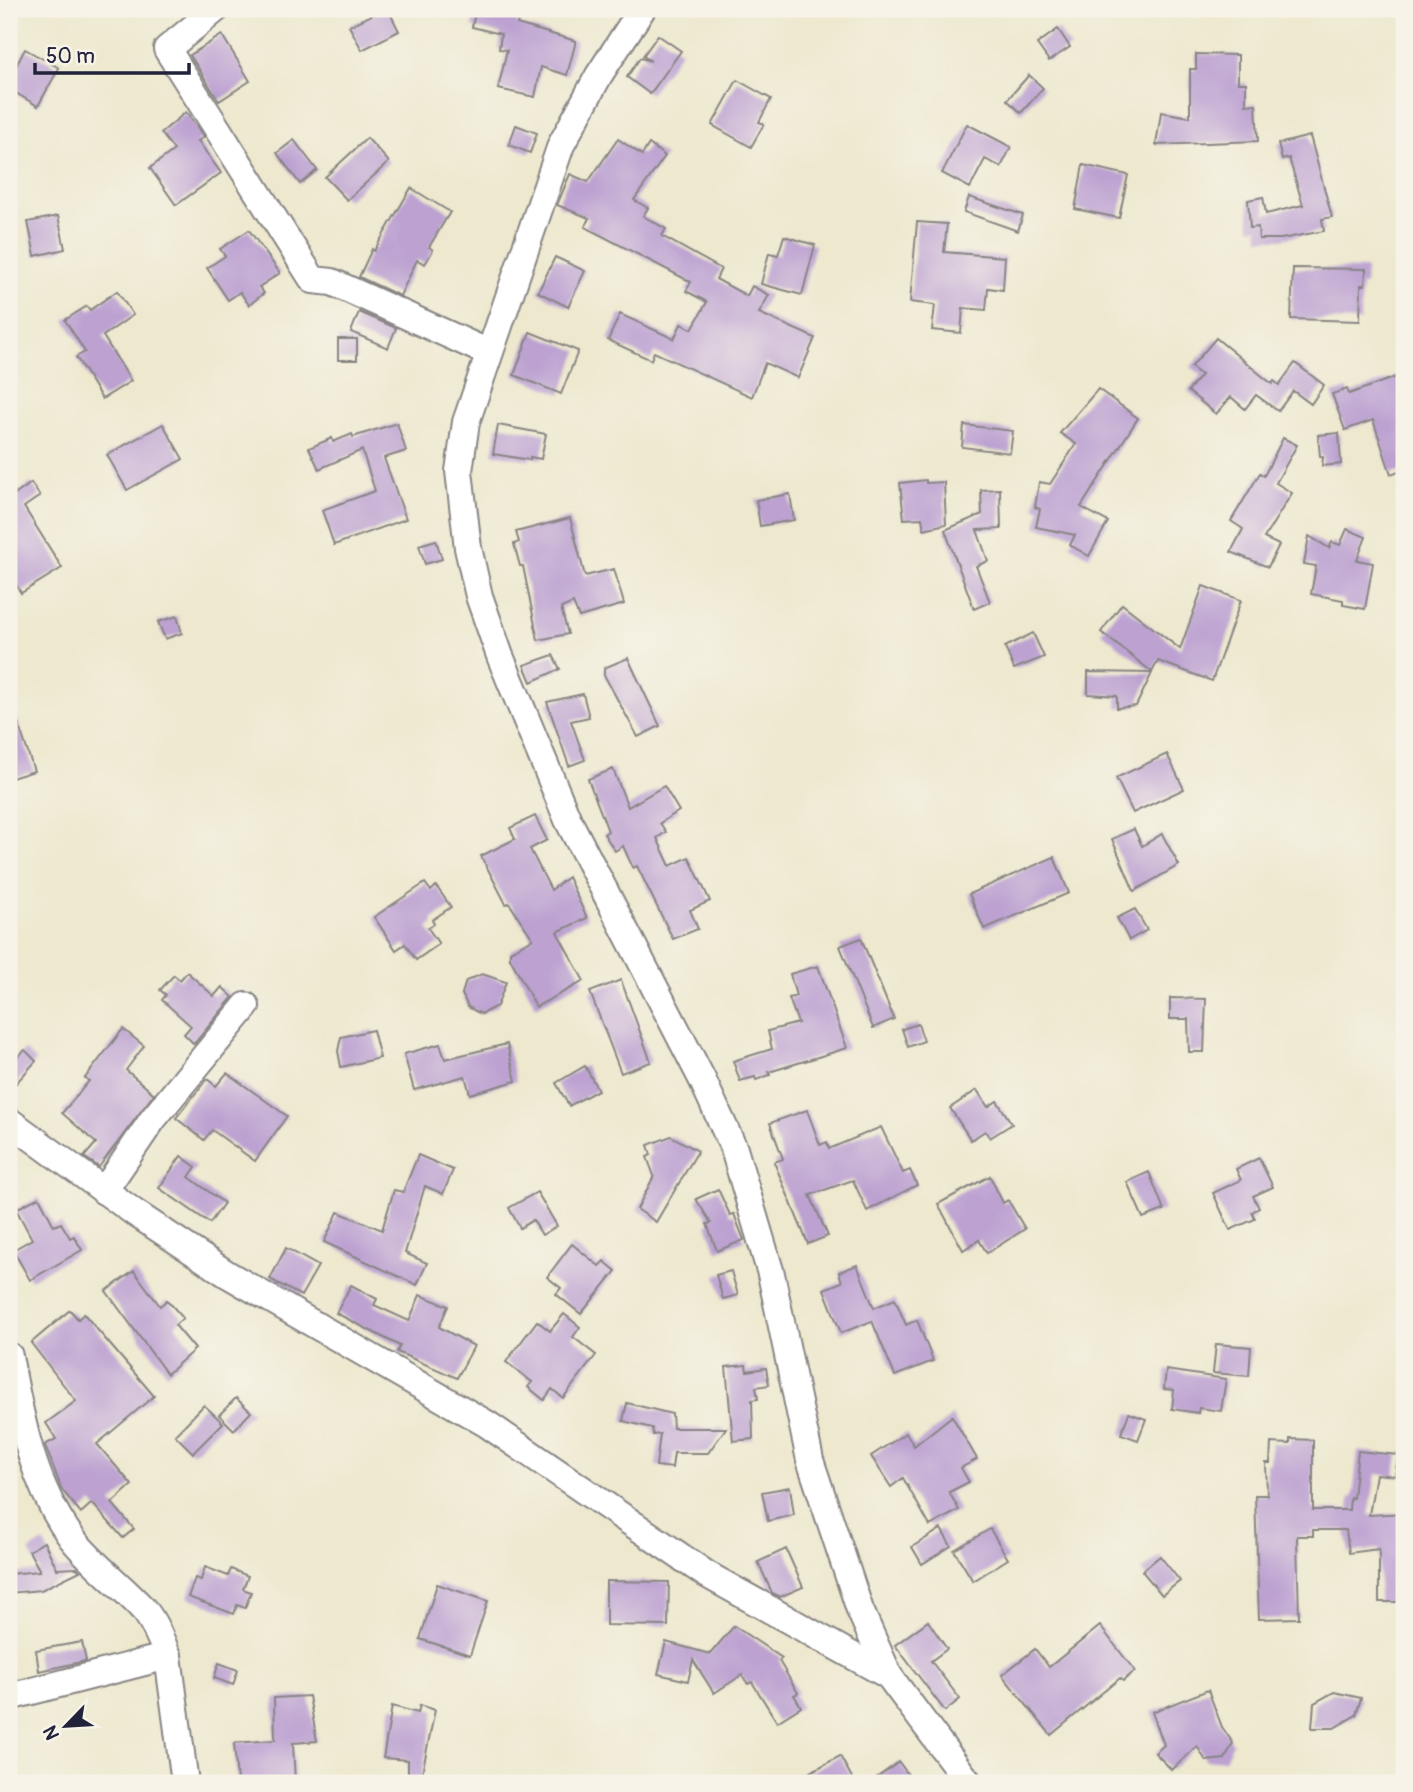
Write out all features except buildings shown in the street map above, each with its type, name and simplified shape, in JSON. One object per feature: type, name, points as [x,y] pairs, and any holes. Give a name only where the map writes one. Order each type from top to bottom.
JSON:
[{"type":"street","points":[[216,9],[167,49],[313,280],[332,282],[489,353]]},
{"type":"street","points":[[642,9],[599,75],[561,145],[466,422],[459,471],[468,548],[479,596],[524,718],[568,820],[702,1079],[734,1149],[771,1274],[810,1460],[860,1610],[888,1676],[970,1783]]},
{"type":"street","points":[[104,1191],[153,1119],[246,1006]]},
{"type":"street","points":[[9,1121],[104,1191],[227,1274],[487,1424],[706,1574],[888,1676]]},
{"type":"street","points":[[9,1356],[28,1450],[49,1501],[72,1537],[101,1570],[146,1611],[168,1656],[185,1783]]},
{"type":"street","points":[[9,1697],[168,1656]]}]
